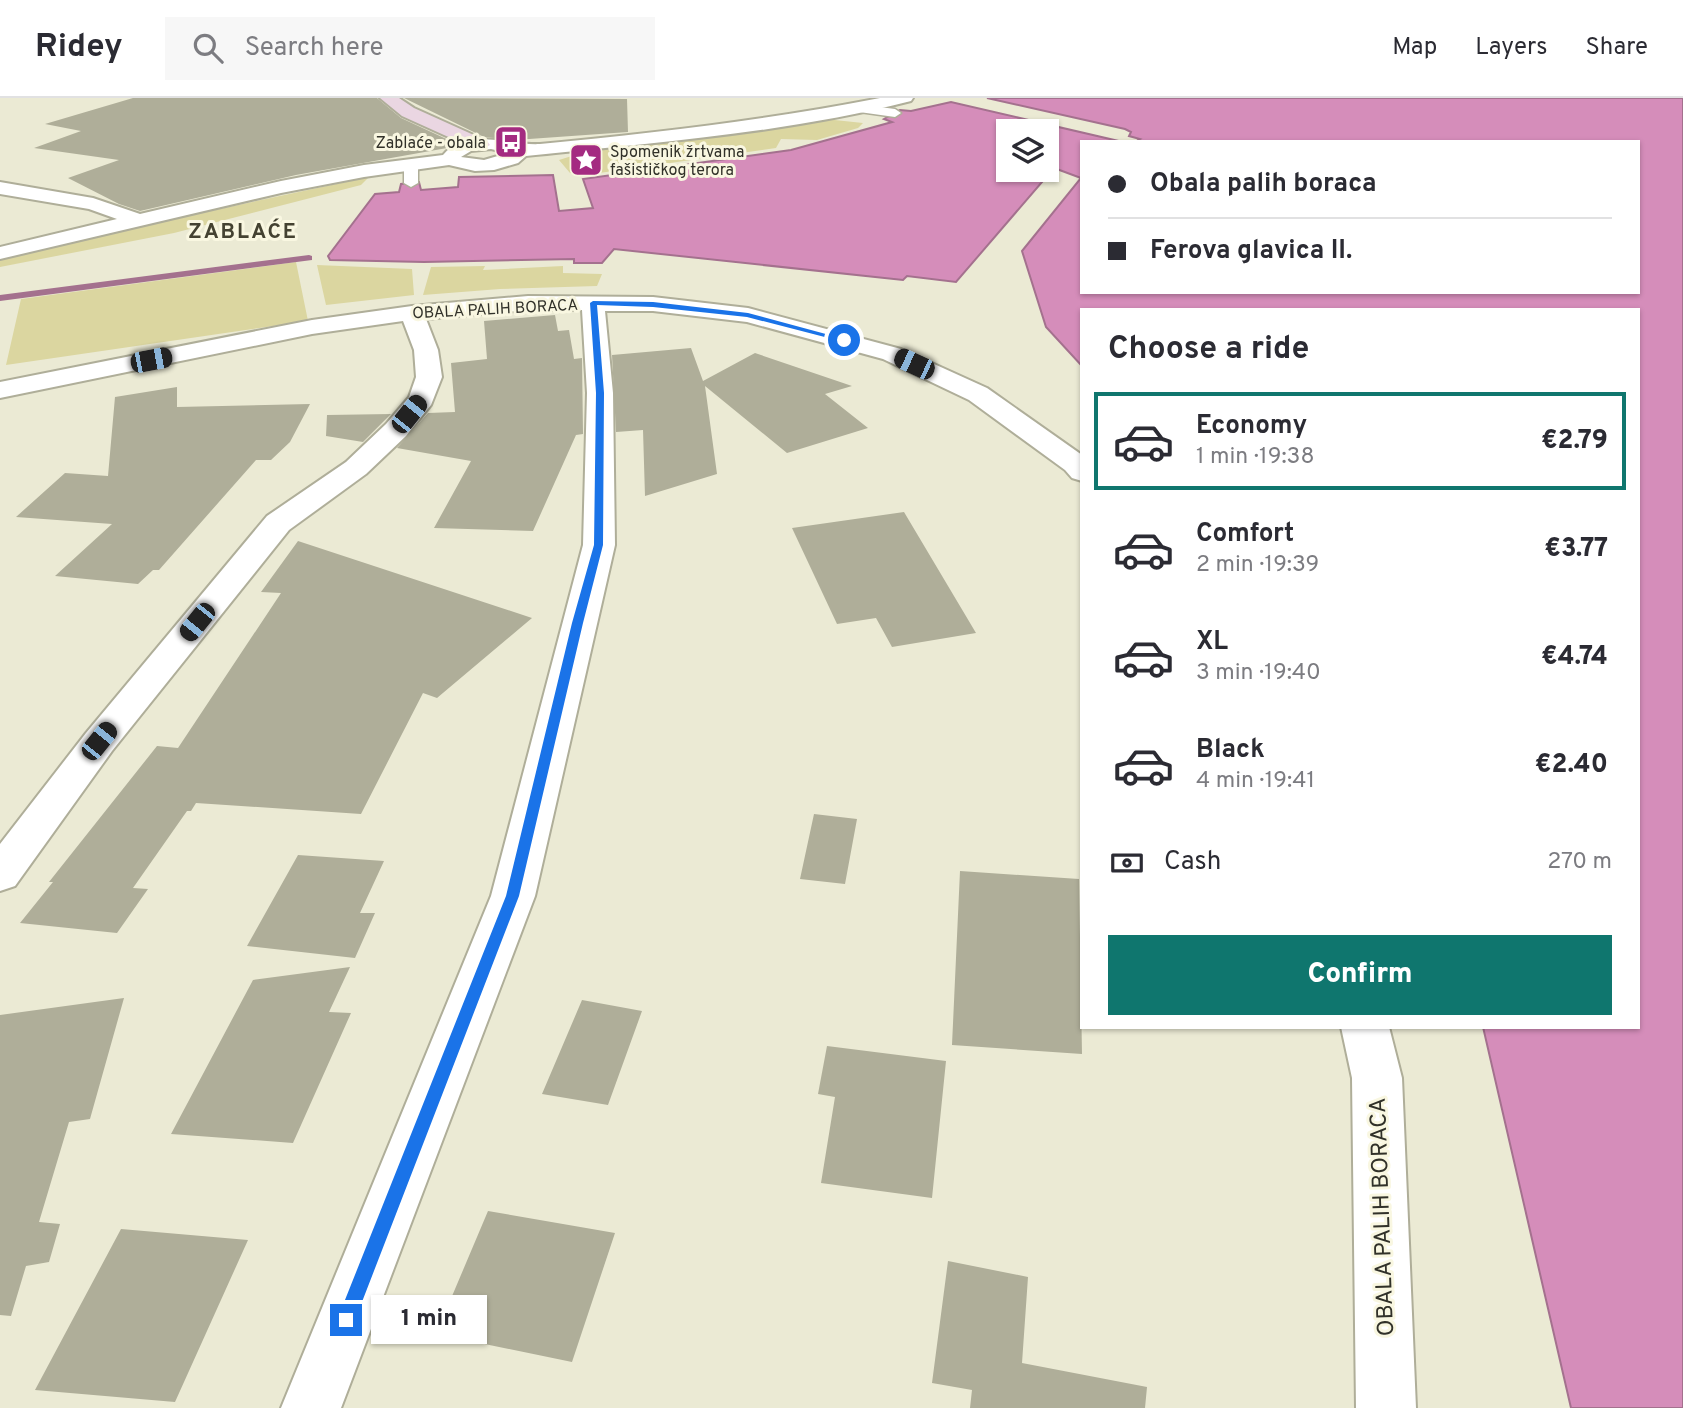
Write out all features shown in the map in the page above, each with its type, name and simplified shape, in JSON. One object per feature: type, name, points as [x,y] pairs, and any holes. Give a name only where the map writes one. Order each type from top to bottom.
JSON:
[{"type":"street","points":[[388,98],[408,112],[481,145]]},
{"type":"street","points":[[452,159],[451,155],[455,151],[481,145],[508,146],[518,151],[662,137],[857,108],[900,105]]},
{"type":"street","points":[[0,253],[134,219],[329,177],[411,174],[452,159],[468,165],[490,164],[515,157],[518,151]]},
{"type":"street","points":[[0,188],[93,204],[134,219]]},
{"type":"street","name":"OBALA PALIH BORACA","points":[[0,390],[312,327],[412,313],[528,303],[653,304],[748,315],[892,354],[978,394],[1080,470]]},
{"type":"street","points":[[311,1408],[513,896],[599,545],[600,393],[593,303]]},
{"type":"street","points":[[0,875],[99,741],[278,523],[356,468],[397,430],[422,399],[429,377],[426,350],[412,313]]},
{"type":"street","name":"OBALA PALIH BORACA","points":[[1365,1029],[1377,1078],[1386,1408]]},
{"type":"shaded area","points":[[987,98],[1683,98],[1683,1408],[1571,1408],[1483,1029],[1640,1029],[1640,308],[1080,308],[1080,364],[1046,327],[1022,251],[1080,179],[1080,294],[1640,294],[1640,140],[1138,140],[1129,136],[1131,132],[1125,129]]},
{"type":"shaded area","points":[[951,102],[1024,119],[996,119],[996,182],[1042,182],[956,282],[907,276],[903,280],[614,249],[602,263],[574,263],[574,259],[424,262],[330,260],[328,256],[375,194],[399,192],[401,184],[419,182],[421,190],[458,187],[459,177],[553,175],[559,211],[593,208],[583,179],[791,150],[892,122],[884,119],[900,110],[911,111]]},
{"type":"shaded area","points":[[825,119],[863,123],[858,128],[817,140],[781,139],[776,148],[585,175],[570,173],[559,160],[594,149],[748,132]]},
{"type":"shaded area","points":[[1059,127],[1114,140],[1080,140],[1080,178],[1059,170]]},
{"type":"shaded area","points":[[369,177],[361,185],[174,233],[0,267],[0,256]]},
{"type":"shaded area","points":[[296,262],[308,321],[6,365],[21,299]]},
{"type":"shaded area","points":[[317,265],[412,269],[414,295],[326,305]]},
{"type":"shaded area","points":[[485,266],[483,270],[563,266],[563,273],[602,274],[597,286],[423,295],[431,267]]},
{"type":"building","points":[[133,98],[377,98],[401,118],[455,143],[447,148],[296,175],[140,211],[119,204],[68,178],[119,160],[34,148],[81,131],[45,124]]},
{"type":"building","points":[[404,98],[627,99],[628,132],[515,140],[484,137]]},
{"type":"building","points":[[555,315],[558,331],[569,330],[574,359],[582,358],[583,434],[576,435],[533,531],[434,528],[471,461],[397,448],[428,413],[455,412],[451,363],[487,359],[484,321]]},
{"type":"building","points":[[691,348],[703,381],[755,353],[852,386],[825,394],[868,428],[787,453],[705,386],[717,474],[645,496],[643,430],[616,432],[612,355]]},
{"type":"building","points":[[177,387],[177,407],[310,404],[290,442],[271,460],[256,460],[159,570],[153,570],[138,584],[55,576],[112,524],[16,517],[65,473],[108,476],[115,397]]},
{"type":"building","points":[[391,414],[363,442],[326,436],[327,415]]},
{"type":"building","points":[[904,512],[976,633],[892,647],[876,618],[837,624],[792,528]]},
{"type":"building","points":[[298,541],[532,618],[437,698],[423,693],[361,814],[196,803],[191,811],[187,811],[133,888],[148,889],[117,933],[20,923],[53,882],[49,882],[157,746],[178,748],[281,593],[261,592]]},
{"type":"building","points":[[814,814],[857,819],[845,884],[800,879]]},
{"type":"building","points":[[298,855],[384,861],[360,913],[375,913],[355,958],[247,946]]},
{"type":"building","points":[[960,871],[1079,879],[1082,1054],[952,1045]]},
{"type":"building","points":[[350,967],[329,1012],[351,1013],[293,1143],[171,1134],[253,980]]},
{"type":"building","points":[[124,998],[90,1119],[69,1122],[39,1222],[60,1224],[49,1262],[26,1266],[11,1316],[0,1315],[0,1015]]},
{"type":"building","points":[[582,1000],[642,1011],[608,1105],[542,1094]]},
{"type":"building","points":[[827,1046],[946,1061],[932,1198],[821,1183],[835,1097],[818,1094]]},
{"type":"building","points":[[488,1211],[615,1233],[572,1362],[436,1334]]},
{"type":"building","points":[[121,1229],[248,1240],[175,1402],[35,1390]]},
{"type":"building","points":[[948,1261],[1028,1277],[1022,1363],[1147,1387],[1145,1408],[970,1408],[972,1390],[932,1383]]},
{"type":"waterway","points":[[0,298],[309,258]]},
{"type":"place","name":"Zablaće - obala","points":[[511,142]]},
{"type":"place","name":"Spomenik žrtvama fašističkog terora","points":[[586,160]]},
{"type":"district","name":"ZABLAĆE","points":[[243,231]]},
{"type":"route","points":[[346,1320],[513,896],[599,545],[600,393],[593,303],[653,304],[748,315],[844,340]]}]
